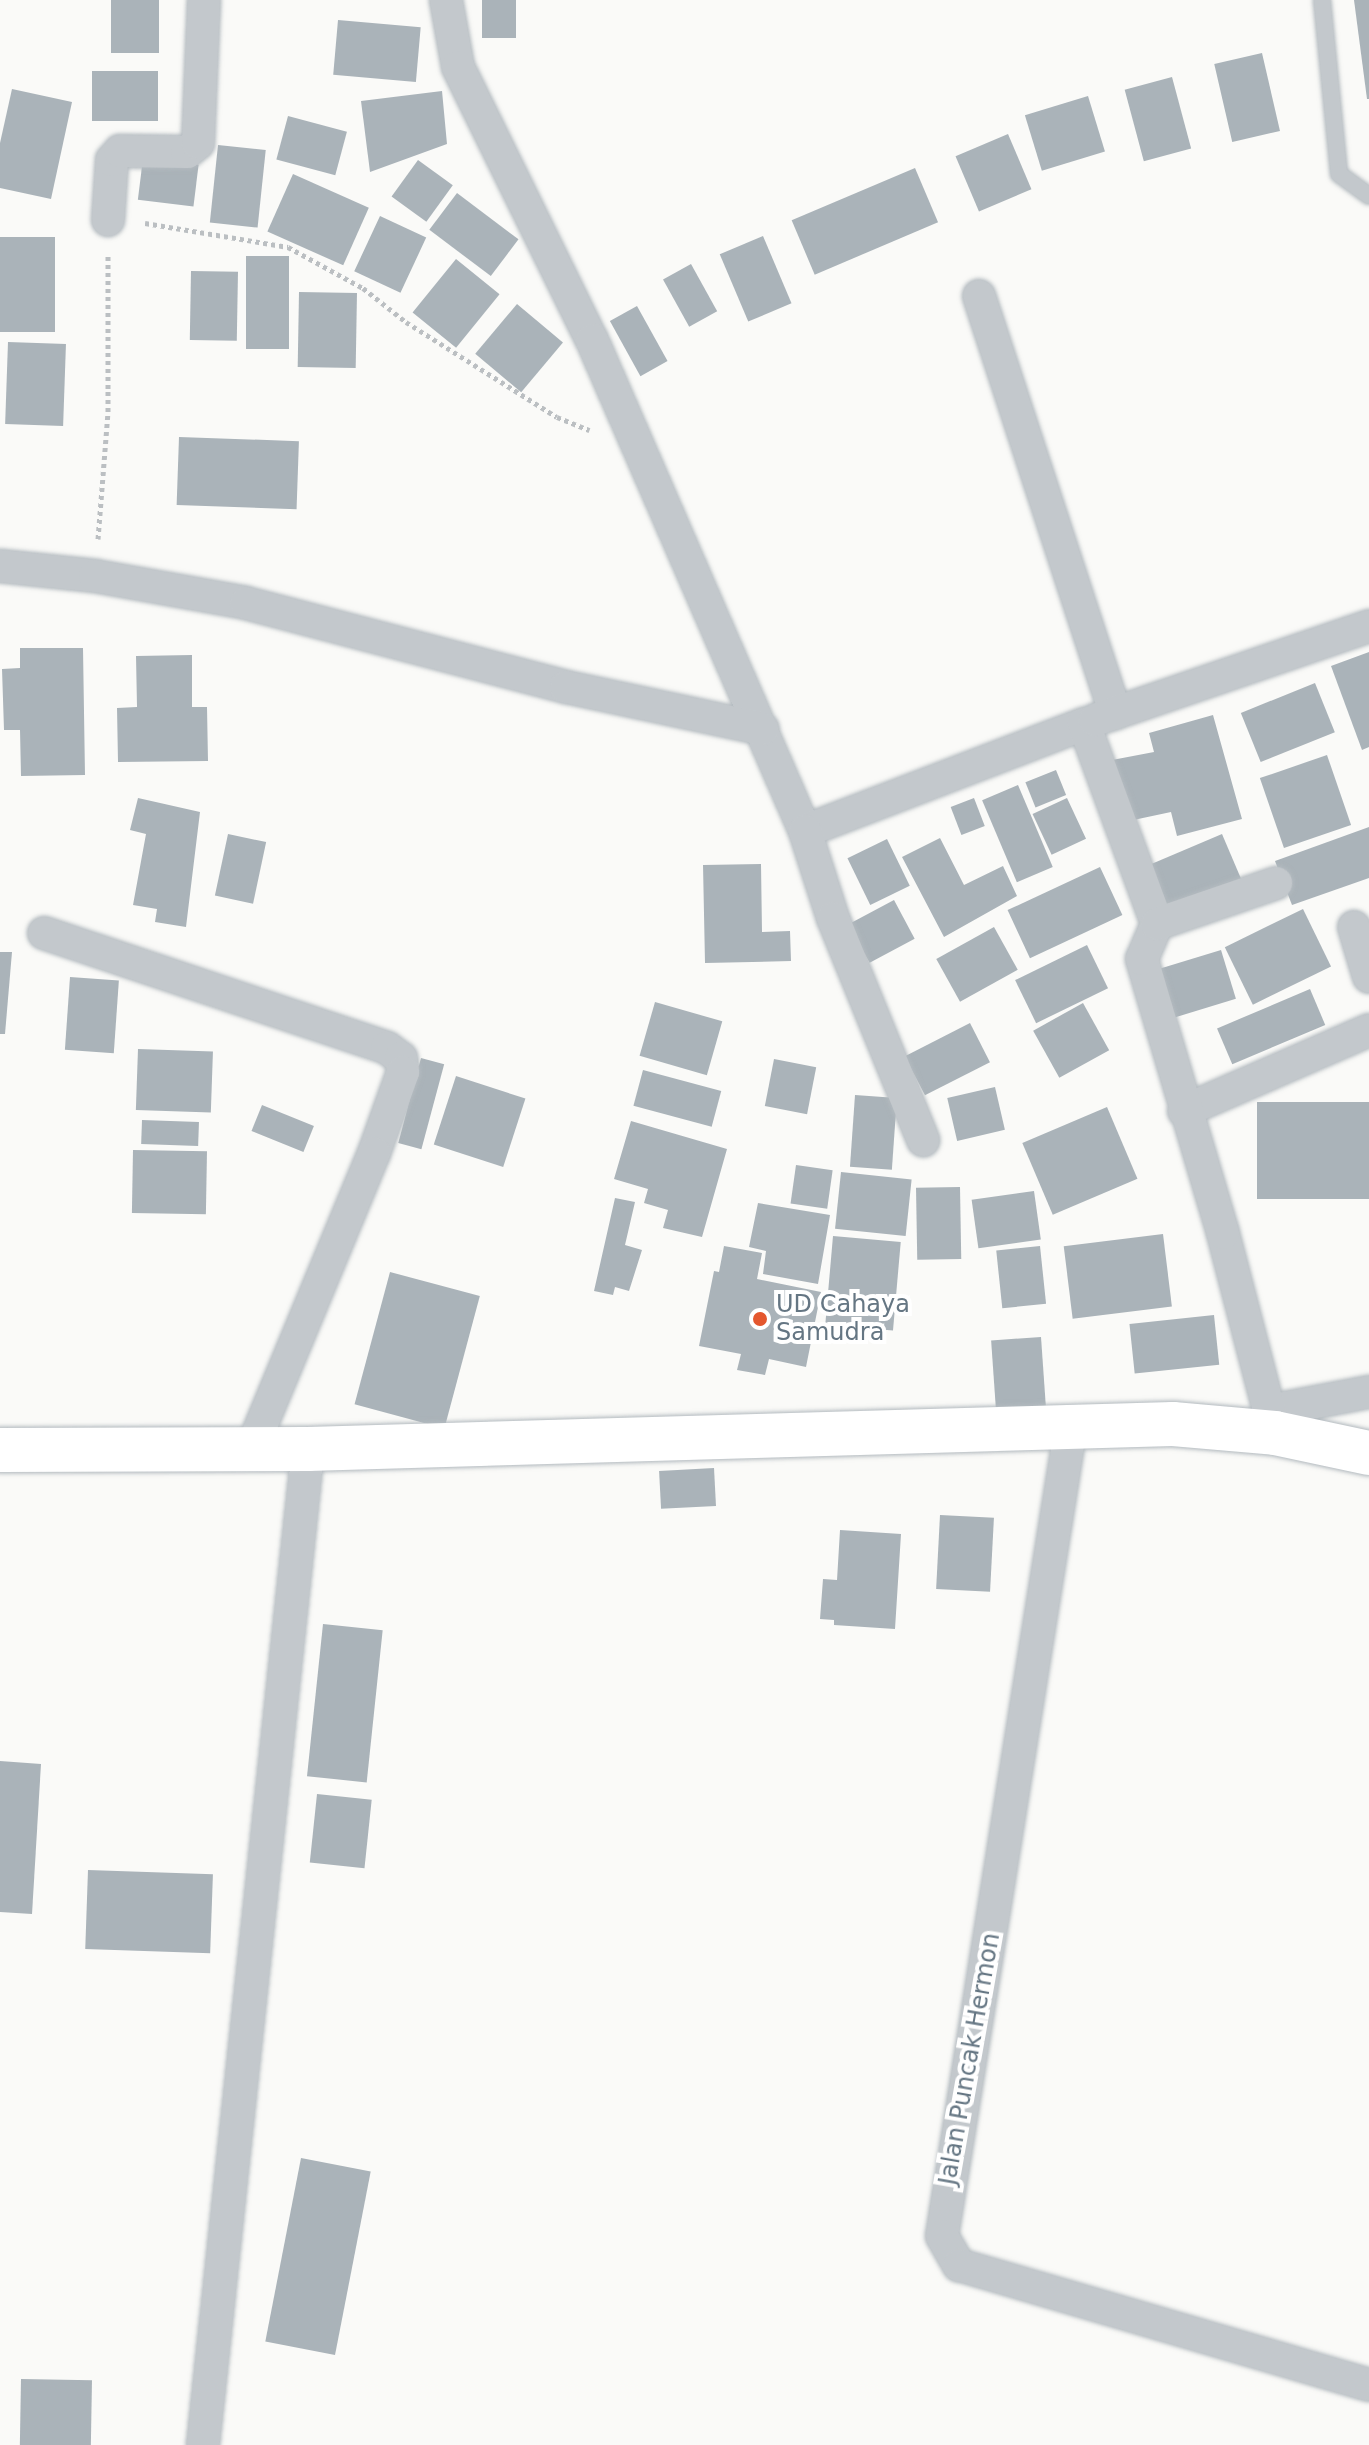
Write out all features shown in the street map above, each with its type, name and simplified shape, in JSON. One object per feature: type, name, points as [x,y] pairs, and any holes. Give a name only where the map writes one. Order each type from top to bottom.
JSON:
[{"type":"street","points":[[108,220],[112,160],[120,151],[187,152],[198,143],[204,0]]},
{"type":"street","points":[[446,0],[458,67],[643,453],[763,729],[805,831],[833,918],[923,1140]]},
{"type":"street","points":[[979,296],[1115,713]]},
{"type":"street","points":[[0,566],[95,576],[246,603],[566,687],[763,729]]},
{"type":"street","points":[[805,831],[1084,724],[1369,626]]},
{"type":"street","points":[[1084,724],[1157,924],[1142,959],[1184,1111],[1223,1233],[1272,1422]]},
{"type":"street","points":[[1157,924],[1276,883]]},
{"type":"street","points":[[1354,927],[1369,977]]},
{"type":"street","points":[[44,933],[387,1048],[401,1058],[403,1072],[374,1153],[251,1450]]},
{"type":"street","points":[[1184,1111],[1369,1030]]},
{"type":"street","points":[[0,1450],[308,1449],[1272,1422],[1369,1392]]},
{"type":"street","points":[[1272,1422],[1369,1453]]},
{"type":"street","name":"Jalan Puncak Hermon","points":[[1071,1426],[942,2236],[959,2265],[1369,2385]]},
{"type":"street","points":[[203,2445],[308,1449]]},
{"type":"lane","points":[[1322,0],[1339,174],[1369,196]]},
{"type":"path","points":[[95,576],[108,412],[108,220],[288,247],[363,288],[406,322],[557,417],[643,453]]},
{"type":"building","points":[[111,0],[159,0],[159,53],[111,53]]},
{"type":"building","points":[[482,0],[516,0],[516,38],[482,38]]},
{"type":"building","points":[[1354,0],[1369,0],[1369,99],[1367,99]]},
{"type":"building","points":[[338,20],[421,27],[416,82],[333,75]]},
{"type":"building","points":[[1262,53],[1280,131],[1232,142],[1214,64]]},
{"type":"building","points":[[92,71],[158,71],[158,121],[92,121]]},
{"type":"building","points":[[1172,77],[1191,148],[1144,161],[1125,90]]},
{"type":"building","points":[[12,89],[72,102],[51,199],[0,188],[0,143]]},
{"type":"building","points":[[442,91],[447,144],[370,172],[361,101]]},
{"type":"building","points":[[1088,96],[1105,151],[1042,171],[1025,115]]},
{"type":"building","points":[[288,116],[347,132],[335,175],[276,159]]},
{"type":"building","points":[[1008,134],[1031,189],[979,212],[956,156]]},
{"type":"building","points":[[218,145],[266,150],[258,228],[210,223]]},
{"type":"building","points":[[143,158],[199,165],[193,207],[138,200]]},
{"type":"building","points":[[418,160],[453,185],[426,222],[392,196]]},
{"type":"building","points":[[915,168],[938,222],[815,275],[792,220]]},
{"type":"building","points":[[293,174],[369,208],[343,265],[267,232]]},
{"type":"building","points":[[457,193],[518,239],[491,276],[429,230]]},
{"type":"building","points":[[380,216],[426,238],[400,293],[354,271]]},
{"type":"building","points":[[763,236],[792,303],[748,322],[720,254]]},
{"type":"building","points":[[0,237],[55,237],[55,332],[0,332]]},
{"type":"building","points":[[246,256],[289,256],[289,349],[246,349]]},
{"type":"building","points":[[456,259],[500,294],[456,348],[413,313]]},
{"type":"building","points":[[691,264],[717,311],[689,327],[663,280]]},
{"type":"building","points":[[191,271],[238,272],[237,341],[190,340]]},
{"type":"building","points":[[299,292],[357,293],[356,368],[298,367]]},
{"type":"building","points":[[517,304],[563,343],[521,392],[475,354]]},
{"type":"building","points":[[637,306],[668,361],[640,376],[610,321]]},
{"type":"building","points":[[8,342],[66,344],[63,426],[5,424]]},
{"type":"building","points":[[179,437],[299,441],[297,509],[177,505]]},
{"type":"building","points":[[20,648],[83,648],[85,775],[21,776],[20,730],[4,730],[2,669],[20,668]]},
{"type":"building","points":[[1369,652],[1369,747],[1362,750],[1331,666]]},
{"type":"building","points":[[192,655],[192,707],[207,707],[208,761],[118,762],[117,708],[137,707],[136,656]]},
{"type":"building","points":[[1315,683],[1335,732],[1261,762],[1241,713]]},
{"type":"building","points":[[1213,715],[1242,819],[1177,836],[1171,812],[1124,822],[1112,760],[1154,752],[1149,733]]},
{"type":"building","points":[[1327,755],[1351,825],[1284,848],[1260,778]]},
{"type":"building","points":[[1056,770],[1066,795],[1036,807],[1025,782]]},
{"type":"building","points":[[1018,785],[1053,867],[1017,882],[982,800]]},
{"type":"building","points":[[138,798],[200,812],[186,927],[155,922],[157,909],[133,905],[146,834],[130,830]]},
{"type":"building","points":[[974,798],[985,826],[961,835],[951,807]]},
{"type":"building","points":[[1067,798],[1086,839],[1052,855],[1033,814]]},
{"type":"building","points":[[1369,827],[1369,878],[1292,905],[1275,861]]},
{"type":"building","points":[[228,834],[266,842],[253,904],[215,896]]},
{"type":"building","points":[[1222,834],[1241,879],[1169,910],[1150,864]]},
{"type":"building","points":[[940,838],[964,885],[1003,866],[1017,896],[944,937],[902,857]]},
{"type":"building","points":[[887,839],[910,886],[870,905],[847,858]]},
{"type":"building","points":[[761,864],[762,932],[790,931],[791,961],[705,963],[703,865]]},
{"type":"building","points":[[1100,867],[1122,915],[1030,958],[1008,910]]},
{"type":"building","points":[[894,900],[915,939],[870,963],[849,924]]},
{"type":"building","points":[[1303,909],[1331,967],[1253,1005],[1225,947]]},
{"type":"building","points":[[994,927],[1018,970],[960,1002],[936,959]]},
{"type":"building","points":[[1087,945],[1108,988],[1036,1023],[1015,980]]},
{"type":"building","points":[[1221,950],[1236,999],[1167,1020],[1152,971]]},
{"type":"building","points":[[0,952],[12,952],[5,1034],[0,1034]]},
{"type":"building","points":[[70,977],[119,980],[114,1053],[65,1050]]},
{"type":"building","points":[[1310,989],[1325,1025],[1232,1064],[1217,1028]]},
{"type":"building","points":[[655,1002],[722,1021],[707,1075],[640,1056]]},
{"type":"building","points":[[1083,1003],[1109,1050],[1059,1078],[1033,1031]]},
{"type":"building","points":[[970,1023],[990,1062],[925,1095],[905,1056]]},
{"type":"building","points":[[138,1049],[213,1052],[211,1113],[136,1110]]},
{"type":"building","points":[[421,1058],[444,1064],[421,1149],[398,1143]]},
{"type":"building","points":[[774,1059],[816,1067],[807,1114],[765,1106]]},
{"type":"building","points":[[643,1070],[721,1091],[712,1127],[633,1106]]},
{"type":"building","points":[[456,1076],[525,1099],[503,1167],[434,1144]]},
{"type":"building","points":[[995,1087],[1005,1130],[957,1141],[947,1098]]},
{"type":"building","points":[[855,1095],[897,1098],[892,1170],[850,1167]]},
{"type":"building","points":[[1257,1102],[1369,1102],[1369,1199],[1257,1199]]},
{"type":"building","points":[[262,1105],[314,1126],[303,1152],[252,1131]]},
{"type":"building","points":[[1107,1107],[1137,1179],[1053,1215],[1022,1143]]},
{"type":"building","points":[[142,1120],[199,1122],[198,1146],[141,1144]]},
{"type":"building","points":[[631,1121],[727,1149],[702,1237],[663,1228],[668,1210],[644,1203],[648,1189],[614,1179]]},
{"type":"building","points":[[133,1150],[207,1151],[206,1214],[132,1213]]},
{"type":"building","points":[[796,1165],[833,1170],[827,1209],[791,1204]]},
{"type":"building","points":[[841,1172],[912,1179],[906,1236],[835,1229]]},
{"type":"building","points":[[960,1187],[961,1259],[917,1260],[916,1188]]},
{"type":"building","points":[[1034,1191],[1041,1240],[978,1248],[972,1200]]},
{"type":"building","points":[[615,1198],[635,1202],[625,1245],[642,1250],[629,1291],[615,1287],[613,1295],[594,1291]]},
{"type":"building","points":[[758,1203],[830,1215],[818,1284],[763,1274],[766,1251],[749,1247]]},
{"type":"building","points":[[1163,1234],[1172,1306],[1073,1319],[1064,1246]]},
{"type":"building","points":[[833,1236],[901,1242],[893,1331],[825,1325]]},
{"type":"building","name":"UD Cahaya Samudra","points":[[724,1246],[762,1253],[757,1279],[821,1292],[806,1367],[769,1359],[765,1375],[737,1370],[741,1354],[699,1346],[714,1271],[719,1272]]},
{"type":"building","points":[[1040,1246],[1046,1304],[1002,1308],[996,1251]]},
{"type":"building","points":[[390,1272],[480,1296],[444,1428],[355,1404]]},
{"type":"building","points":[[1214,1315],[1219,1365],[1135,1374],[1129,1324]]},
{"type":"building","points":[[1041,1337],[1046,1412],[996,1415],[991,1340]]},
{"type":"building","points":[[714,1468],[716,1506],[661,1509],[659,1471]]},
{"type":"building","points":[[940,1515],[994,1518],[990,1592],[936,1589]]},
{"type":"building","points":[[840,1530],[901,1534],[895,1629],[834,1625],[834,1620],[820,1619],[823,1579],[837,1580]]},
{"type":"building","points":[[323,1624],[383,1630],[367,1782],[307,1776]]},
{"type":"building","points":[[0,1761],[41,1764],[32,1914],[0,1912]]},
{"type":"building","points":[[317,1794],[372,1800],[364,1868],[310,1863]]},
{"type":"building","points":[[88,1870],[213,1874],[210,1953],[85,1949]]},
{"type":"building","points":[[301,2158],[371,2172],[335,2355],[265,2342]]},
{"type":"building","points":[[21,2379],[92,2380],[91,2445],[20,2445]]},
{"type":"place","name":"UD Cahaya Samudra","points":[[760,1319]]}]
